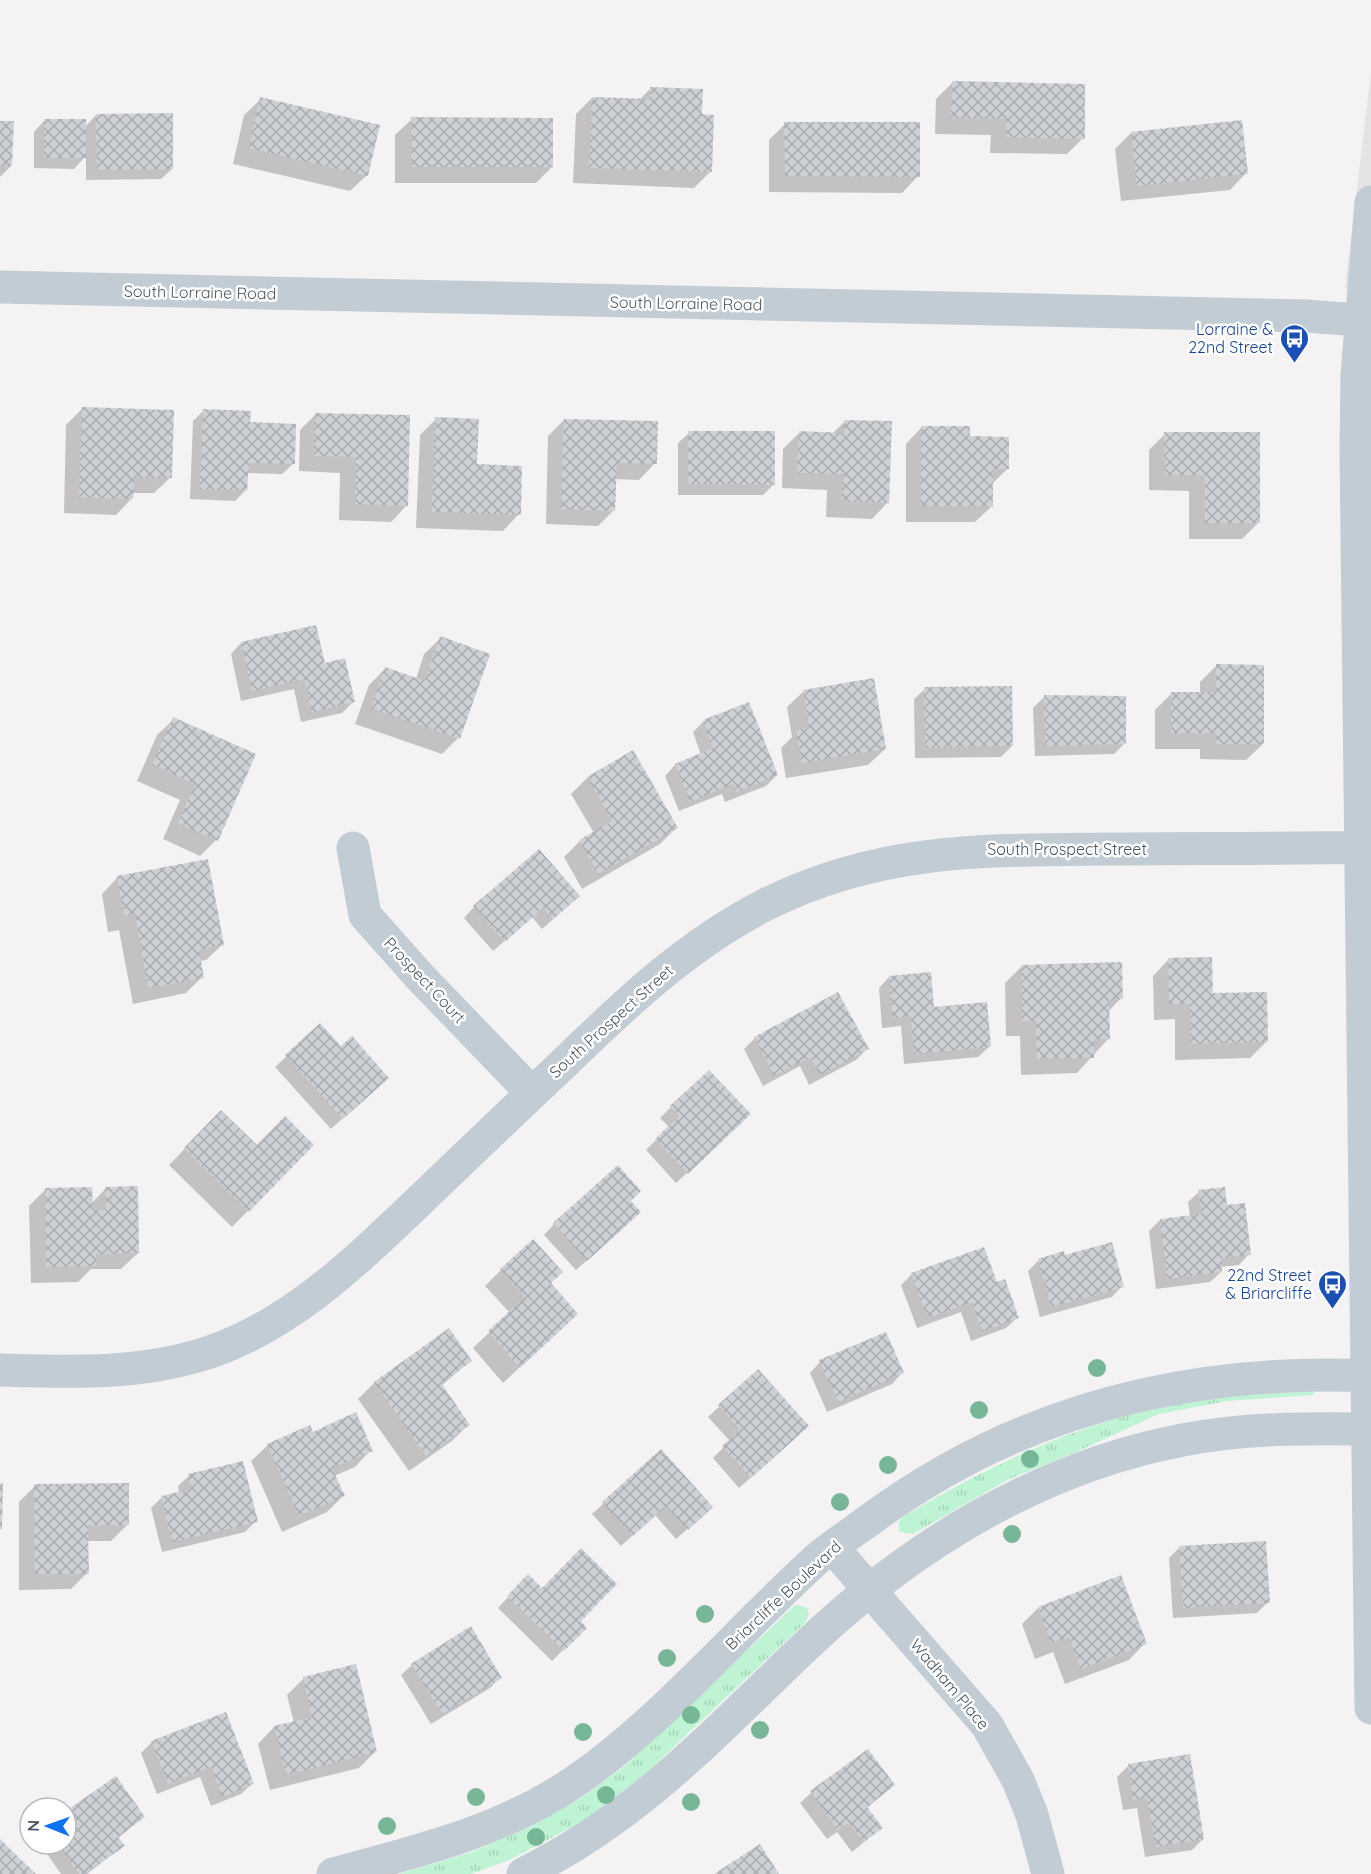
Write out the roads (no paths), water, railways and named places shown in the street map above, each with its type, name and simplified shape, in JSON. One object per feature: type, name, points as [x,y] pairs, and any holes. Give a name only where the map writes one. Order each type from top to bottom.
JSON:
[{"type":"street","points":[[1371,202],[1366,320],[1357,375],[1365,847],[1371,1708]]},
{"type":"street","name":"South Lorraine Road","points":[[0,287],[1306,316],[1366,320]]},
{"type":"street","name":"South Prospect Street","points":[[0,1370],[108,1372],[158,1366],[210,1352],[262,1329],[309,1299],[376,1242],[619,1010],[670,966],[732,923],[759,908],[847,872],[905,858],[971,850],[1365,847]]},
{"type":"street","name":"Prospect Court","points":[[353,848],[365,915],[421,978],[532,1093]]},
{"type":"street","name":"Briarcliffe Boulevard","points":[[333,1874],[477,1833],[515,1815],[577,1780],[649,1720],[832,1547],[931,1478],[1023,1432],[1074,1413],[1170,1388],[1212,1381],[1318,1374],[1369,1376]]},
{"type":"street","points":[[523,1874],[580,1844],[658,1787],[810,1641],[948,1532],[1011,1498],[1105,1461],[1182,1440],[1237,1433],[1369,1429]]},
{"type":"street","name":"Wadham Place","points":[[832,1547],[987,1725],[1018,1780],[1032,1815],[1048,1874]]},
{"type":"place","name":"Lorraine & 22nd Street","points":[[1294,364]]},
{"type":"place","name":"22nd Street & Briarcliffe","points":[[1333,1310]]}]
